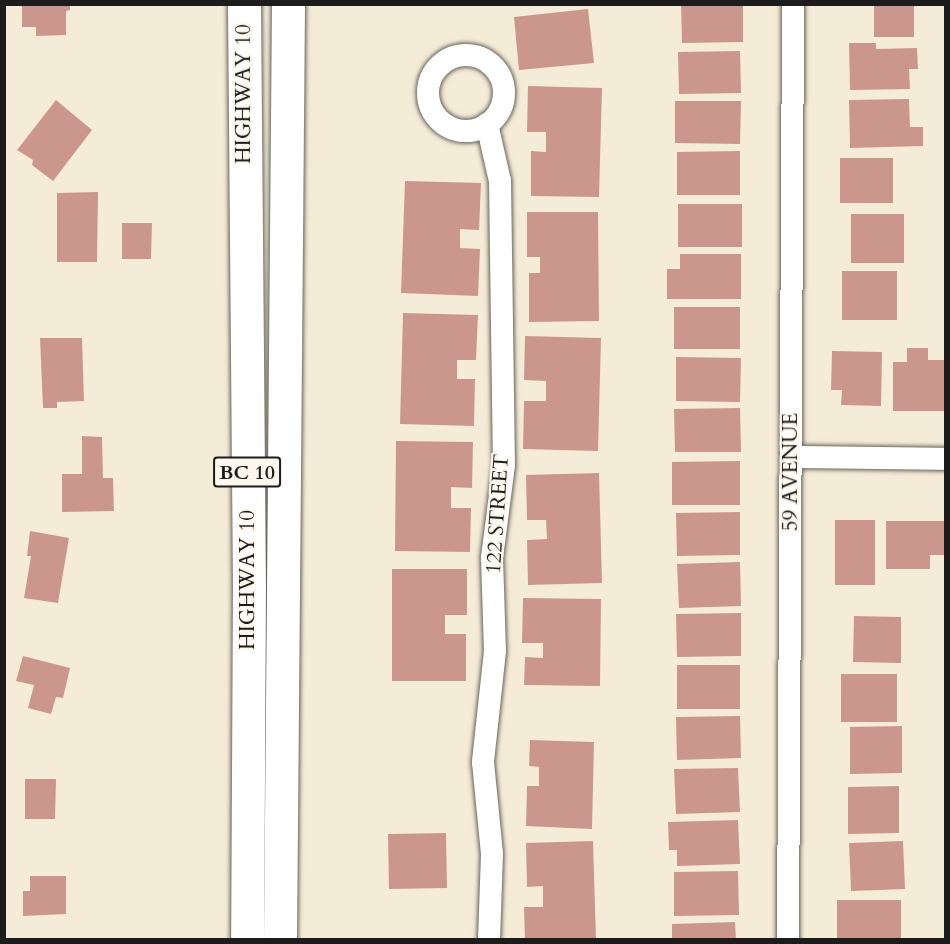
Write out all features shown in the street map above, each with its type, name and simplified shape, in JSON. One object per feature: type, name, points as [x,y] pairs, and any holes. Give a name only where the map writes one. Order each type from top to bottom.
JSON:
[{"type":"highway","name":"HIGHWAY 10","points":[[244,4],[247,939]]},
{"type":"highway","points":[[288,19],[303,4]]},
{"type":"highway","name":"HIGHWAY 10","points":[[280,939],[288,19]]},
{"type":"street","name":"59 AVENUE","points":[[788,939],[793,4]]},
{"type":"street","name":"122 STREET","points":[[487,124],[500,181],[504,465],[492,557],[495,651],[483,762],[492,854],[489,939]]},
{"type":"street","points":[[792,457],[945,459]]},
{"type":"building","points":[[22,4],[70,4],[70,10],[66,11],[66,35],[36,36],[36,27],[22,27]]},
{"type":"building","points":[[681,4],[743,4],[743,42],[682,43]]},
{"type":"building","points":[[874,4],[914,4],[914,37],[874,37]]},
{"type":"building","points":[[588,9],[594,63],[519,70],[514,17]]},
{"type":"building","points":[[849,43],[876,43],[876,49],[917,48],[918,69],[909,69],[910,89],[850,90]]},
{"type":"building","points":[[740,51],[741,93],[679,94],[678,52]]},
{"type":"building","points":[[528,86],[602,88],[599,197],[531,196],[531,151],[546,152],[546,132],[527,132]]},
{"type":"building","points":[[909,99],[910,127],[923,127],[923,146],[850,148],[849,100]]},
{"type":"building","points":[[56,100],[92,130],[53,181],[32,165],[33,160],[17,150]]},
{"type":"building","points":[[675,101],[741,101],[740,144],[675,143]]},
{"type":"building","points":[[740,151],[740,195],[677,195],[677,152]]},
{"type":"building","points":[[840,158],[893,158],[893,203],[840,203]]},
{"type":"building","points":[[405,181],[481,183],[479,230],[460,229],[460,248],[480,249],[478,296],[401,293]]},
{"type":"building","points":[[98,192],[97,262],[57,262],[57,193]]},
{"type":"building","points":[[678,204],[742,204],[742,247],[678,247]]},
{"type":"building","points":[[527,212],[598,212],[599,321],[529,322],[529,273],[540,273],[540,257],[527,257]]},
{"type":"building","points":[[851,214],[904,214],[904,263],[851,263]]},
{"type":"building","points":[[122,223],[152,223],[151,259],[122,259]]},
{"type":"building","points":[[680,254],[741,254],[741,299],[667,299],[667,269],[680,269]]},
{"type":"building","points":[[842,271],[897,271],[897,320],[842,320]]},
{"type":"building","points":[[674,307],[740,307],[740,349],[674,349]]},
{"type":"building","points":[[403,313],[478,315],[476,360],[457,360],[457,379],[475,379],[474,426],[400,424]]},
{"type":"building","points":[[525,336],[601,338],[598,451],[523,449],[524,401],[546,401],[546,381],[524,380]]},
{"type":"building","points":[[40,338],[82,338],[84,401],[57,402],[57,408],[43,408]]},
{"type":"building","points":[[907,348],[928,348],[928,360],[946,360],[946,411],[893,411],[893,362],[907,362]]},
{"type":"building","points":[[832,351],[882,352],[881,406],[841,405],[842,390],[831,390]]},
{"type":"building","points":[[676,357],[741,358],[740,402],[676,401]]},
{"type":"building","points":[[740,408],[741,452],[675,452],[674,409]]},
{"type":"building","points":[[82,436],[102,437],[103,478],[113,478],[114,511],[62,512],[62,474],[82,474]]},
{"type":"building","points":[[396,441],[473,442],[472,488],[451,487],[451,508],[471,508],[470,552],[395,551]]},
{"type":"building","points":[[740,461],[740,505],[672,505],[672,462]]},
{"type":"building","points":[[599,473],[602,583],[528,585],[527,540],[547,539],[546,520],[527,520],[526,475]]},
{"type":"building","points":[[740,512],[740,555],[677,556],[676,513]]},
{"type":"building","points":[[835,520],[875,520],[875,585],[835,585]]},
{"type":"building","points":[[886,521],[944,521],[944,555],[930,555],[930,569],[886,569]]},
{"type":"building","points":[[30,531],[69,538],[58,603],[24,598],[31,556],[27,556]]},
{"type":"building","points":[[740,562],[741,606],[679,608],[677,564]]},
{"type":"building","points":[[392,569],[467,569],[467,615],[445,615],[445,634],[466,634],[466,681],[392,681]]},
{"type":"building","points":[[523,598],[601,599],[600,686],[524,685],[525,657],[543,658],[543,643],[522,643]]},
{"type":"building","points":[[741,613],[741,656],[677,657],[676,614]]},
{"type":"building","points":[[854,616],[901,617],[901,663],[853,662]]},
{"type":"building","points":[[23,656],[70,668],[63,698],[56,697],[51,714],[28,708],[34,685],[16,681]]},
{"type":"building","points":[[677,665],[740,665],[740,709],[677,709]]},
{"type":"building","points":[[841,674],[897,674],[897,722],[841,722]]},
{"type":"building","points":[[740,716],[741,758],[677,760],[676,717]]},
{"type":"building","points":[[902,726],[902,773],[850,774],[850,727]]},
{"type":"building","points":[[530,740],[594,742],[592,829],[526,826],[527,786],[539,786],[539,767],[529,766]]},
{"type":"building","points":[[738,768],[740,812],[676,814],[674,769]]},
{"type":"building","points":[[25,779],[56,779],[55,819],[25,819]]},
{"type":"building","points":[[899,786],[899,833],[848,834],[848,787]]},
{"type":"building","points":[[738,820],[740,864],[677,866],[677,850],[669,850],[668,822]]},
{"type":"building","points":[[446,833],[447,888],[389,889],[388,834]]},
{"type":"building","points":[[593,841],[596,940],[525,940],[524,907],[543,907],[543,886],[527,887],[526,843]]},
{"type":"building","points":[[903,841],[905,889],[851,891],[849,843]]},
{"type":"building","points":[[738,871],[739,915],[674,916],[674,872]]},
{"type":"building","points":[[30,876],[66,876],[66,914],[23,916],[23,891],[30,891]]},
{"type":"building","points":[[837,900],[901,900],[901,940],[837,940]]},
{"type":"building","points":[[735,922],[736,940],[672,940],[672,924]]}]
